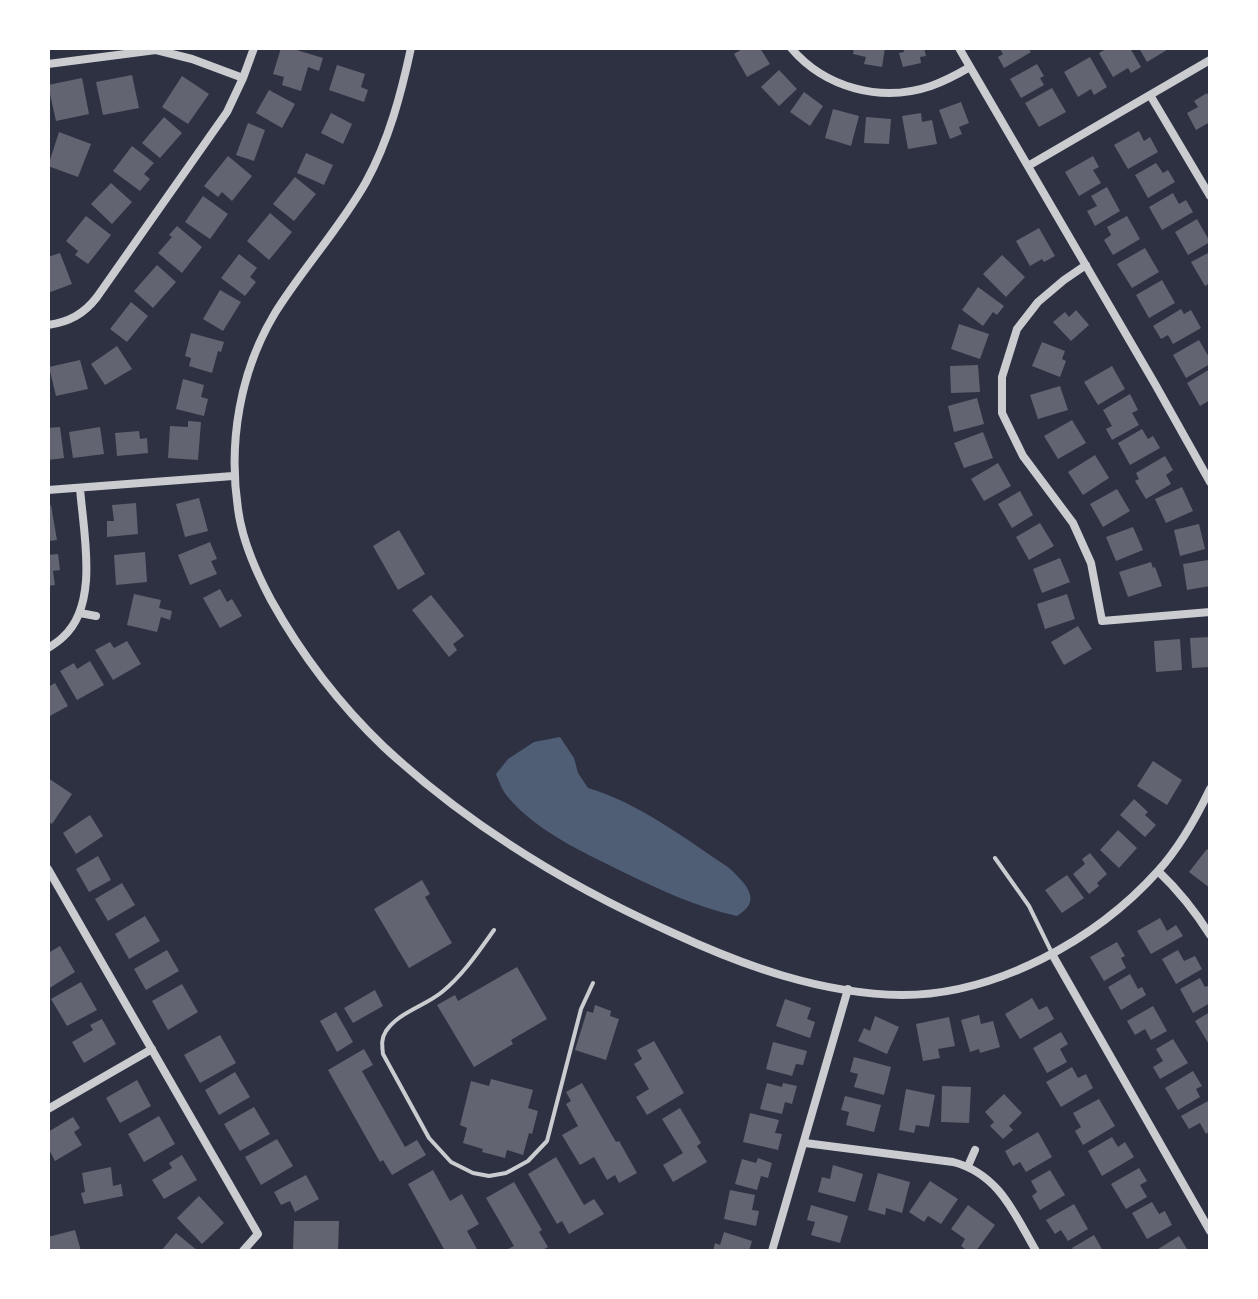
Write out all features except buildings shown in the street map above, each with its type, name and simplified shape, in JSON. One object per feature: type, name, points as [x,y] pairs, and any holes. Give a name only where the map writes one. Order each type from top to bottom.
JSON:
[{"type":"street","points":[[48,325],[75,318],[97,297],[227,112],[254,48]]},
{"type":"street","points":[[411,48],[393,117],[370,174],[276,312],[259,347],[250,369],[234,440],[233,476],[239,516],[263,586],[310,663],[374,737],[410,770],[500,838],[637,917],[705,948],[800,981],[906,995],[945,991],[1006,975],[1052,954],[1114,911],[1158,871],[1189,830],[1210,789]]},
{"type":"street","points":[[791,48],[814,70],[839,84],[874,93],[914,91],[933,86],[970,67]]},
{"type":"street","points":[[959,48],[1210,482]]},
{"type":"street","points":[[48,64],[156,50],[192,59],[243,78]]},
{"type":"street","points":[[1028,166],[1210,60]]},
{"type":"street","points":[[1150,95],[1210,196]]},
{"type":"street","points":[[1086,265],[1038,302],[1017,329],[1002,377],[1002,413],[1023,456],[1073,523],[1091,563],[1102,621],[1210,612]]},
{"type":"street","points":[[48,490],[233,476]]},
{"type":"street","points":[[48,648],[65,636],[80,613],[87,573],[80,488]]},
{"type":"street","points":[[80,613],[96,616]]},
{"type":"street","points":[[48,869],[258,1234],[243,1251]]},
{"type":"street","points":[[1158,871],[1189,905],[1210,935]]},
{"type":"street","points":[[1052,954],[1210,1231]]},
{"type":"street","points":[[772,1251],[848,989]]},
{"type":"street","points":[[48,1109],[152,1049]]},
{"type":"street","points":[[805,1143],[968,1166],[997,1188],[1036,1251]]},
{"type":"street","points":[[968,1166],[975,1150]]},
{"type":"lane","points":[[995,858],[1029,906],[1052,954]]},
{"type":"lane","points":[[494,930],[467,967],[442,992],[397,1020],[381,1042],[383,1054],[429,1138],[451,1162],[473,1173],[489,1176],[506,1173],[528,1161],[547,1141],[581,1009],[593,983]]},
{"type":"water","points":[[560,737],[588,788],[643,812],[728,867],[749,892],[749,904],[745,910],[737,916],[663,891],[590,856],[531,820],[505,794],[496,774],[508,759],[534,742]]}]
